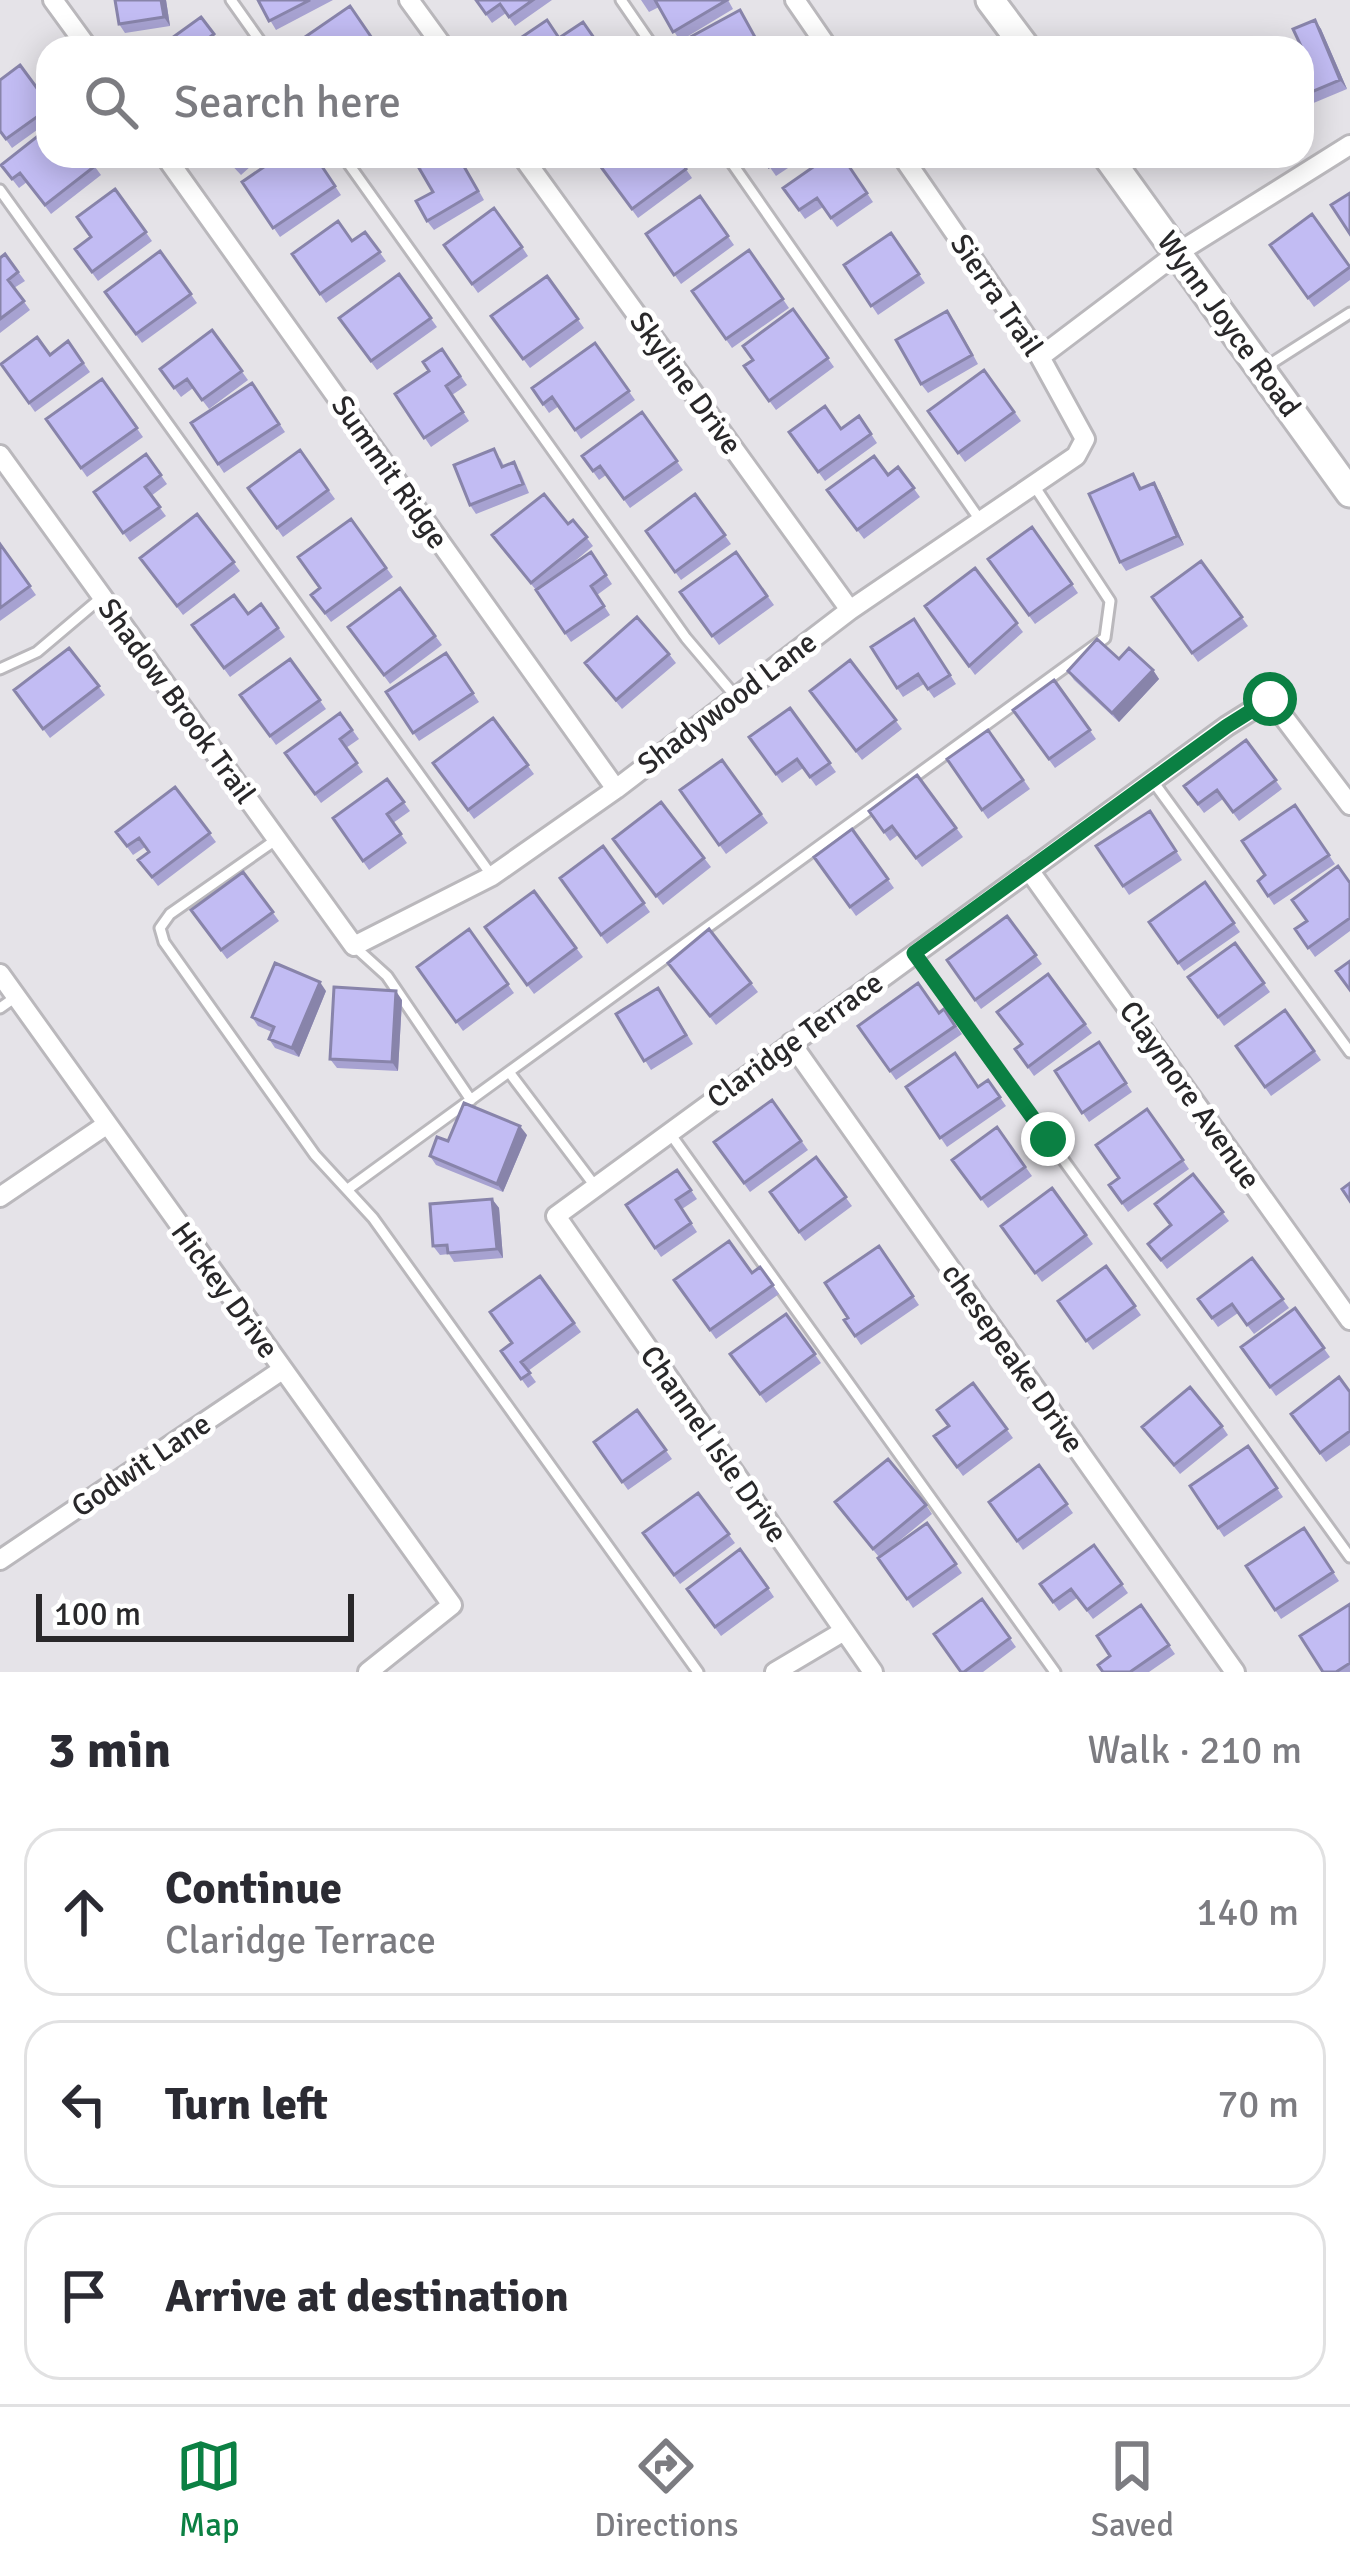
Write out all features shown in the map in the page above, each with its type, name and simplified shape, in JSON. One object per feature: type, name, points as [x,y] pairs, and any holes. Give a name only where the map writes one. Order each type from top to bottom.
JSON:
[{"type":"street","points":[[409,0],[435,36]]},
{"type":"street","points":[[795,0],[820,36]]},
{"type":"street","points":[[990,0],[1017,36]]},
{"type":"street","points":[[58,2],[80,36]]},
{"type":"street","points":[[1314,168],[1350,145]]},
{"type":"street","name":"Summit Ridge","points":[[174,168],[616,789]]},
{"type":"street","name":"Skyline Drive","points":[[531,168],[850,610]]},
{"type":"street","name":"Sierra Trail","points":[[910,168],[1040,357],[1085,439]]},
{"type":"street","name":"Wynn Joyce Road","points":[[1116,168],[1350,493]]},
{"type":"street","points":[[1040,357],[1179,252],[1313,168]]},
{"type":"street","name":"Shadywood Lane","points":[[354,946],[492,875],[616,789],[850,610],[1076,456],[1085,439]]},
{"type":"street","name":"Shadow Brook Trail","points":[[0,455],[354,946]]},
{"type":"street","name":"Claridge Terrace","points":[[556,1216],[1029,869],[1270,699],[1350,805]]},
{"type":"street","name":"Claymore Avenue","points":[[1029,869],[1350,1320]]},
{"type":"street","name":"Hickey Drive","points":[[0,974],[8,1002],[106,1125],[452,1605],[368,1672]]},
{"type":"street","name":"chesepeake Drive","points":[[791,1043],[1234,1672]]},
{"type":"street","points":[[0,1197],[106,1125]]},
{"type":"street","name":"Channel Isle Drive","points":[[556,1216],[873,1672]]},
{"type":"street","name":"Godwit Lane","points":[[0,1560],[282,1370]]},
{"type":"street","points":[[775,1672],[844,1631]]},
{"type":"lane","points":[[230,0],[256,36]]},
{"type":"lane","points":[[621,0],[646,36]]},
{"type":"lane","points":[[352,168],[686,638],[736,697]]},
{"type":"lane","points":[[735,168],[980,520]]},
{"type":"lane","points":[[0,190],[492,875]]},
{"type":"lane","points":[[1262,369],[1350,313]]},
{"type":"lane","points":[[348,1190],[1105,638],[1110,601],[1034,484]]},
{"type":"lane","points":[[0,669],[37,652],[102,597]]},
{"type":"lane","points":[[1152,780],[1350,1052]]},
{"type":"lane","points":[[277,839],[170,914],[160,928],[164,942],[315,1155],[374,1218],[698,1672]]},
{"type":"lane","points":[[354,946],[387,976],[471,1100]]},
{"type":"lane","points":[[914,953],[1350,1558]]},
{"type":"lane","points":[[509,1072],[595,1186]]},
{"type":"lane","points":[[669,1132],[1055,1672]]},
{"type":"building","points":[[115,0],[161,0],[164,17],[119,24]]},
{"type":"building","points":[[258,0],[310,0],[269,21]]},
{"type":"building","points":[[476,0],[533,0],[509,17],[500,4],[486,14]]},
{"type":"building","points":[[655,0],[727,0],[673,32]]},
{"type":"building","points":[[350,6],[370,36],[306,36]]},
{"type":"building","points":[[740,10],[754,36],[692,36]]},
{"type":"building","points":[[201,17],[214,34],[211,36],[175,36]]},
{"type":"building","points":[[547,20],[558,36],[523,36]]},
{"type":"building","points":[[1315,20],[1340,80],[1314,91],[1314,36],[1296,36],[1293,29]]},
{"type":"building","points":[[583,22],[593,36],[562,36]]},
{"type":"building","points":[[20,65],[36,87],[36,118],[6,139],[0,131],[0,80]]},
{"type":"building","points":[[36,137],[36,168],[92,168],[45,205],[20,173],[12,179],[1,165]]},
{"type":"building","points":[[262,168],[323,168],[335,186],[273,228],[242,182]]},
{"type":"building","points":[[419,168],[465,168],[478,191],[427,221],[416,201],[433,192]]},
{"type":"building","points":[[602,168],[685,168],[686,169],[632,209]]},
{"type":"building","points":[[812,168],[850,168],[867,193],[831,218],[817,198],[799,210],[783,188]]},
{"type":"building","points":[[115,189],[146,232],[92,272],[75,249],[91,237],[77,217]]},
{"type":"building","points":[[1350,193],[1350,234],[1331,205]]},
{"type":"building","points":[[700,196],[728,236],[674,275],[646,234]]},
{"type":"building","points":[[494,208],[522,247],[472,284],[444,245]]},
{"type":"building","points":[[1312,214],[1350,267],[1308,298],[1270,245]]},
{"type":"building","points":[[338,221],[352,241],[365,232],[380,252],[320,294],[292,254]]},
{"type":"building","points":[[891,233],[919,274],[871,306],[844,265]]},
{"type":"building","points":[[749,250],[783,299],[726,339],[692,291]]},
{"type":"building","points":[[160,251],[191,294],[136,334],[105,292]]},
{"type":"building","points":[[5,254],[18,272],[8,280],[24,301],[0,319],[0,258]]},
{"type":"building","points":[[399,274],[431,318],[371,361],[339,318]]},
{"type":"building","points":[[547,276],[578,319],[523,359],[491,316]]},
{"type":"building","points":[[793,309],[828,358],[769,401],[744,366],[753,360],[743,346]]},
{"type":"building","points":[[947,311],[972,355],[921,384],[896,340]]},
{"type":"building","points":[[212,330],[242,371],[202,400],[187,379],[174,388],[160,369]]},
{"type":"building","points":[[37,337],[50,355],[68,341],[83,363],[29,403],[1,364]]},
{"type":"building","points":[[595,343],[629,391],[575,430],[552,397],[543,404],[532,388]]},
{"type":"building","points":[[442,349],[460,376],[446,386],[463,412],[424,438],[395,394],[429,371],[423,362]]},
{"type":"building","points":[[984,370],[1014,412],[958,453],[928,411]]},
{"type":"building","points":[[102,379],[137,428],[81,468],[46,419]]},
{"type":"building","points":[[252,383],[279,424],[218,464],[191,423]]},
{"type":"building","points":[[825,406],[841,429],[859,416],[871,434],[818,472],[789,432]]},
{"type":"building","points":[[642,412],[677,461],[624,499],[600,466],[593,471],[582,456]]},
{"type":"building","points":[[494,449],[502,467],[514,462],[523,484],[470,505],[454,465]]},
{"type":"building","points":[[300,450],[328,490],[277,528],[248,488]]},
{"type":"building","points":[[146,454],[161,475],[145,487],[160,507],[123,533],[94,492]]},
{"type":"building","points":[[874,456],[888,475],[898,467],[914,488],[857,530],[827,490]]},
{"type":"building","points":[[1133,474],[1140,489],[1154,483],[1177,536],[1120,562],[1089,494]]},
{"type":"building","points":[[544,494],[568,524],[573,520],[587,537],[531,583],[492,535]]},
{"type":"building","points":[[695,494],[725,535],[675,572],[646,531]]},
{"type":"building","points":[[197,514],[234,562],[177,606],[140,558]]},
{"type":"building","points":[[351,519],[386,568],[325,613],[311,595],[320,588],[298,557]]},
{"type":"building","points":[[1032,527],[1072,584],[1029,615],[988,559]]},
{"type":"building","points":[[0,544],[30,586],[0,608]]},
{"type":"building","points":[[591,552],[606,575],[591,586],[604,606],[565,633],[536,590]]},
{"type":"building","points":[[736,552],[767,596],[712,636],[680,592]]},
{"type":"building","points":[[1201,561],[1242,617],[1192,653],[1152,597]]},
{"type":"building","points":[[975,568],[1017,623],[969,666],[925,606]]},
{"type":"building","points":[[400,588],[435,636],[384,675],[348,627]]},
{"type":"building","points":[[234,595],[248,614],[261,604],[278,628],[224,668],[192,625]]},
{"type":"building","points":[[637,617],[669,654],[616,700],[585,663]]},
{"type":"building","points":[[914,619],[950,675],[928,689],[918,674],[897,688],[871,647]]},
{"type":"building","points":[[1097,639],[1119,659],[1129,648],[1153,670],[1112,713],[1068,671]]},
{"type":"building","points":[[69,648],[99,686],[43,729],[14,690]]},
{"type":"building","points":[[446,653],[473,693],[413,733],[386,692]]},
{"type":"building","points":[[290,659],[320,700],[270,736],[240,695]]},
{"type":"building","points":[[850,660],[896,720],[856,751],[810,691]]},
{"type":"building","points":[[1054,680],[1090,730],[1049,759],[1013,710]]},
{"type":"building","points":[[790,708],[830,763],[810,777],[797,759],[776,774],[749,737]]},
{"type":"building","points":[[340,713],[352,730],[340,739],[357,763],[315,794],[285,753]]},
{"type":"building","points":[[493,718],[528,765],[468,810],[433,763]]},
{"type":"building","points":[[988,730],[1023,780],[982,810],[947,759]]},
{"type":"building","points":[[1246,740],[1276,780],[1233,812],[1217,790],[1198,804],[1184,786]]},
{"type":"building","points":[[722,760],[761,814],[719,845],[680,790]]},
{"type":"building","points":[[917,775],[956,828],[916,858],[892,826],[884,832],[869,811]]},
{"type":"building","points":[[387,779],[404,802],[387,814],[401,834],[363,861],[333,818]]},
{"type":"building","points":[[175,787],[210,833],[152,877],[138,860],[149,852],[139,838],[127,846],[116,832]]},
{"type":"building","points":[[661,802],[704,858],[656,896],[613,839]]},
{"type":"building","points":[[1295,805],[1329,855],[1268,896],[1258,881],[1265,875],[1242,841]]},
{"type":"building","points":[[1150,811],[1176,851],[1123,886],[1096,846]]},
{"type":"building","points":[[852,829],[888,879],[850,907],[814,857]]},
{"type":"building","points":[[603,846],[644,903],[601,935],[560,878]]},
{"type":"building","points":[[1338,866],[1350,883],[1350,918],[1308,948],[1295,929],[1307,921],[1292,900]]},
{"type":"building","points":[[243,872],[273,912],[221,950],[191,910]]},
{"type":"building","points":[[1205,882],[1234,923],[1178,963],[1149,922]]},
{"type":"building","points":[[534,891],[576,948],[527,985],[485,927]]},
{"type":"building","points":[[1007,916],[1036,955],[975,1000],[947,960]]},
{"type":"building","points":[[469,929],[508,984],[456,1022],[417,967]]},
{"type":"building","points":[[709,929],[751,983],[710,1016],[668,963]]},
{"type":"building","points":[[1235,943],[1264,983],[1218,1017],[1188,977]]},
{"type":"building","points":[[1350,961],[1350,990],[1336,971]]},
{"type":"building","points":[[275,963],[320,982],[292,1048],[269,1039],[274,1027],[252,1017]]},
{"type":"building","points":[[1048,974],[1085,1024],[1028,1067],[1015,1049],[1022,1044],[997,1012]]},
{"type":"building","points":[[918,983],[939,1013],[944,1009],[955,1026],[890,1071],[858,1026]]},
{"type":"building","points":[[334,987],[396,991],[392,1062],[330,1059]]},
{"type":"building","points":[[658,988],[686,1035],[644,1061],[616,1014]]},
{"type":"building","points":[[1285,1010],[1314,1051],[1265,1087],[1236,1046]]},
{"type":"building","points":[[1099,1042],[1126,1083],[1082,1113],[1055,1071]]},
{"type":"building","points":[[955,1053],[978,1087],[988,1080],[1000,1097],[940,1138],[906,1087]]},
{"type":"building","points":[[772,1100],[801,1141],[744,1183],[714,1142]]},
{"type":"building","points":[[464,1103],[520,1126],[497,1184],[430,1156],[437,1137],[448,1141]]},
{"type":"building","points":[[1147,1109],[1183,1160],[1122,1203],[1109,1185],[1119,1178],[1096,1145]]},
{"type":"building","points":[[997,1127],[1025,1167],[981,1199],[952,1160]]},
{"type":"building","points":[[816,1157],[846,1197],[799,1232],[770,1192]]},
{"type":"building","points":[[677,1170],[691,1190],[676,1200],[691,1223],[655,1248],[626,1205]]},
{"type":"building","points":[[1193,1174],[1223,1212],[1161,1260],[1148,1244],[1171,1225],[1155,1204]]},
{"type":"building","points":[[1052,1188],[1086,1235],[1035,1273],[1001,1226]]},
{"type":"building","points":[[492,1199],[497,1249],[448,1253],[447,1245],[433,1246],[430,1204]]},
{"type":"building","points":[[729,1241],[752,1273],[760,1267],[773,1285],[710,1330],[674,1280]]},
{"type":"building","points":[[879,1246],[913,1296],[855,1336],[825,1283]]},
{"type":"building","points":[[1252,1258],[1283,1299],[1247,1325],[1232,1304],[1212,1318],[1198,1299]]},
{"type":"building","points":[[1106,1266],[1135,1306],[1086,1341],[1058,1301]]},
{"type":"building","points":[[540,1276],[574,1323],[521,1362],[530,1373],[521,1379],[501,1351],[512,1343],[490,1312]]},
{"type":"building","points":[[1295,1308],[1324,1348],[1270,1387],[1241,1347]]},
{"type":"building","points":[[786,1314],[815,1354],[760,1394],[730,1354]]},
{"type":"building","points":[[1339,1377],[1350,1392],[1350,1431],[1320,1453],[1291,1414]]},
{"type":"building","points":[[973,1383],[1007,1429],[957,1467],[934,1436],[949,1426],[937,1410]]},
{"type":"building","points":[[1190,1387],[1222,1426],[1174,1465],[1142,1427]]},
{"type":"building","points":[[637,1410],[666,1450],[622,1482],[594,1442]]},
{"type":"building","points":[[1248,1446],[1277,1488],[1218,1528],[1190,1486]]},
{"type":"building","points":[[888,1459],[926,1505],[873,1549],[835,1502]]},
{"type":"building","points":[[1039,1465],[1067,1504],[1017,1541],[989,1502]]},
{"type":"building","points":[[698,1493],[729,1534],[674,1575],[643,1533]]},
{"type":"building","points":[[927,1523],[956,1564],[907,1599],[878,1558]]},
{"type":"building","points":[[1304,1528],[1333,1572],[1275,1610],[1246,1566]]},
{"type":"building","points":[[1094,1545],[1122,1584],[1087,1610],[1071,1589],[1053,1602],[1040,1584]]},
{"type":"building","points":[[740,1549],[768,1588],[715,1627],[687,1589]]},
{"type":"building","points":[[982,1599],[1010,1638],[961,1672],[934,1634]]},
{"type":"building","points":[[1350,1604],[1350,1663],[1336,1672],[1323,1672],[1300,1636]]},
{"type":"building","points":[[1141,1605],[1169,1645],[1130,1672],[1103,1672],[1098,1665],[1110,1656],[1097,1636]]},
{"type":"route","points":[[1048,1139],[914,953],[1270,699]]}]
